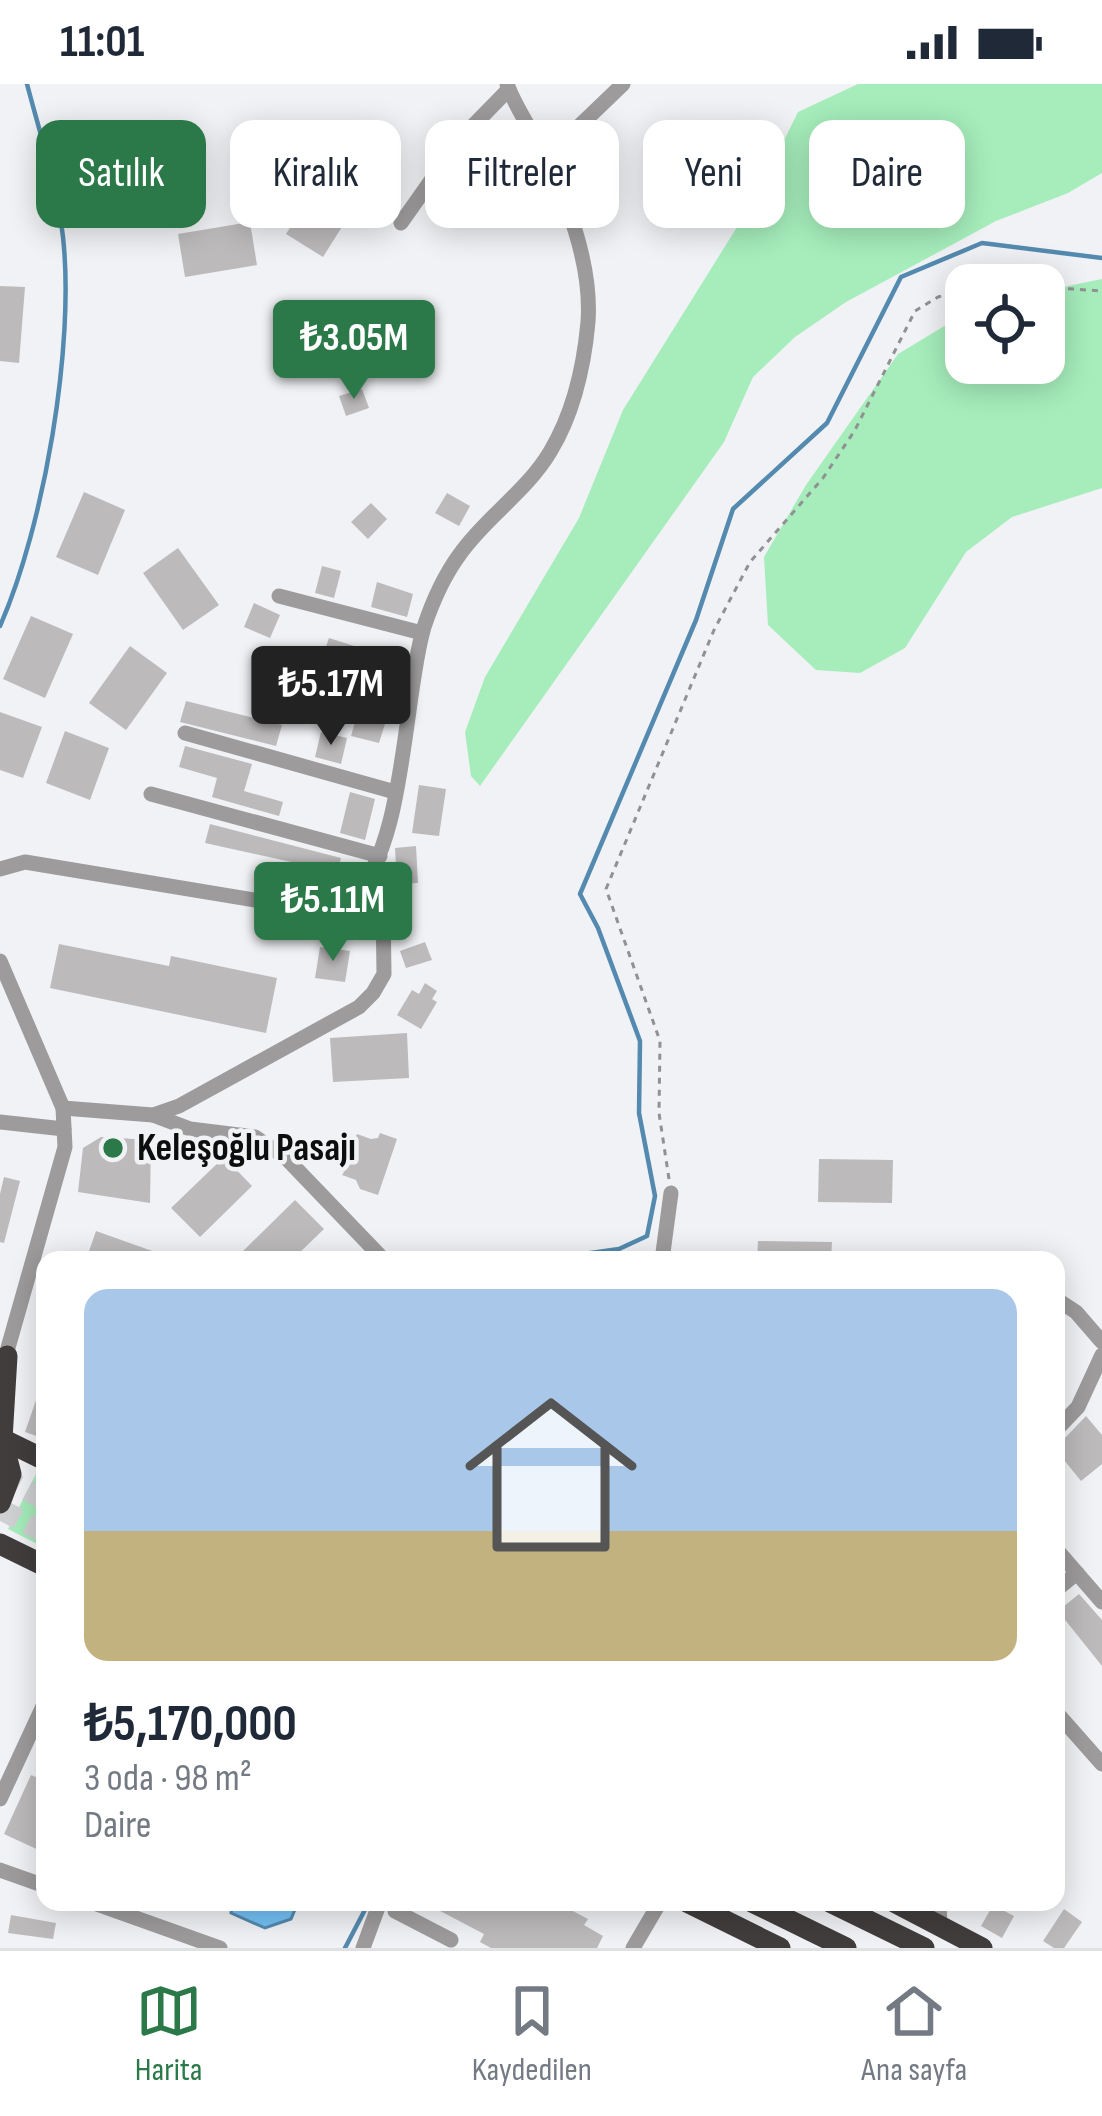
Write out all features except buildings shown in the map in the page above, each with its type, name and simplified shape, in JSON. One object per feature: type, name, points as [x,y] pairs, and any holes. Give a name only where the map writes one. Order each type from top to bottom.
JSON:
[{"type":"highway","points":[[0,1503],[10,1474],[1,1439],[4,1363]]},
{"type":"highway","points":[[1,1439],[36,1456]]},
{"type":"highway","points":[[0,1544],[36,1562]]},
{"type":"highway","points":[[704,1911],[780,1948]]},
{"type":"highway","points":[[770,1911],[846,1948]]},
{"type":"highway","points":[[848,1911],[924,1948]]},
{"type":"highway","points":[[911,1911],[982,1948]]},
{"type":"street","points":[[586,120],[623,84]]},
{"type":"street","points":[[401,223],[461,138],[508,87],[526,120]]},
{"type":"street","points":[[0,869],[25,862],[309,909],[351,896],[367,880],[380,856],[422,633],[438,586],[462,550],[521,490],[549,453],[567,415],[581,368],[588,318],[585,270],[573,228]]},
{"type":"street","points":[[279,596],[422,633]]},
{"type":"street","points":[[185,733],[395,792]]},
{"type":"street","points":[[151,794],[380,856]]},
{"type":"street","points":[[153,1115],[179,1106],[359,1007],[384,974],[383,902]]},
{"type":"street","points":[[0,961],[63,1108],[65,1147],[4,1363]]},
{"type":"street","points":[[63,1108],[153,1115],[190,1129],[255,1137],[286,1158],[375,1251]]},
{"type":"street","points":[[0,1121],[64,1129]]},
{"type":"street","points":[[663,1251],[671,1192]]},
{"type":"street","points":[[1065,1305],[1102,1342]]},
{"type":"street","points":[[1065,1421],[1078,1407],[1102,1355]]},
{"type":"street","points":[[1065,1559],[1102,1602]]},
{"type":"street","points":[[1065,1583],[1077,1573]]},
{"type":"street","points":[[0,1799],[36,1721]]},
{"type":"street","points":[[1065,1722],[1102,1764]]},
{"type":"street","points":[[0,1870],[36,1883]]},
{"type":"street","points":[[116,1911],[220,1948]]},
{"type":"street","points":[[363,1948],[377,1911]]},
{"type":"street","points":[[395,1911],[451,1940]]},
{"type":"street","points":[[633,1948],[651,1911]]},
{"type":"street","points":[[939,1911],[940,1926]]},
{"type":"street","points":[[740,1930],[768,1948]]},
{"type":"path","points":[[1065,288],[1102,291]]},
{"type":"path","points":[[671,1192],[658,1113],[660,1041],[606,889],[713,630],[750,562],[823,478],[915,311],[945,295]]},
{"type":"green space","points":[[858,84],[1102,84],[1102,173],[1068,193],[996,221],[846,302],[795,337],[753,377],[724,442],[480,786],[471,776],[465,732],[485,677],[579,518],[623,410],[736,228],[785,228],[785,138],[798,112]]},
{"type":"green space","points":[[1102,279],[1102,488],[1012,517],[966,552],[905,648],[860,673],[816,670],[768,625],[764,557],[806,485],[898,354],[945,326],[945,384],[1065,384],[1065,287]]},
{"type":"green space","points":[[36,1474],[36,1543],[8,1529]]},
{"type":"water","points":[[294,1911],[291,1919],[265,1928],[231,1913]]},
{"type":"waterway","points":[[0,626],[42,488],[64,330],[63,237],[27,84]]},
{"type":"waterway","points":[[605,1251],[647,1236],[655,1196],[639,1113],[640,1041],[598,928],[580,894],[696,620],[733,509],[827,423],[901,277],[982,243],[1102,258]]},
{"type":"waterway","points":[[345,1948],[364,1911]]},
{"type":"tunnel","points":[[0,1476],[36,1495]]},
{"type":"tunnel","points":[[0,1509],[36,1528]]},
{"type":"place","name":"Keleşoğlu Pasajı","points":[[113,1148]]}]
